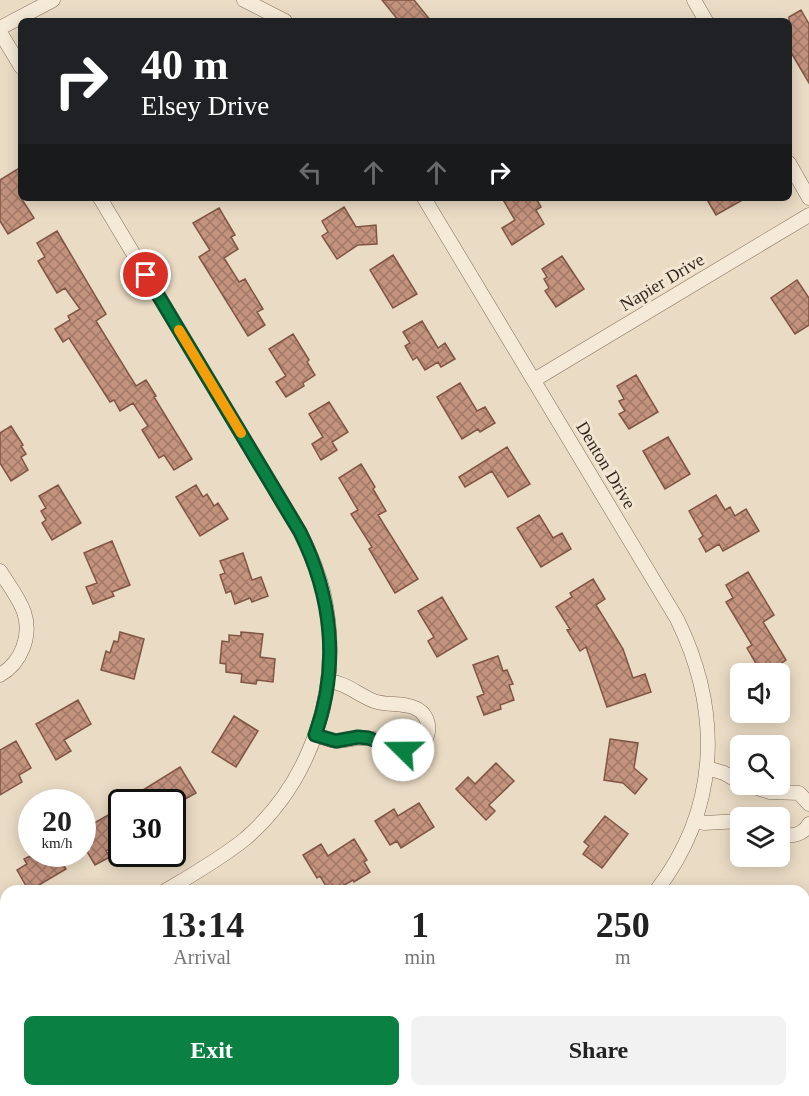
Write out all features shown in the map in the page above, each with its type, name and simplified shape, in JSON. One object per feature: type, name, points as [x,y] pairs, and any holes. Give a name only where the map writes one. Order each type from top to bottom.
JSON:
[{"type":"street","points":[[21,18],[53,0]]},
{"type":"street","points":[[244,0],[279,18]]},
{"type":"street","points":[[694,0],[704,18]]},
{"type":"street","points":[[18,20],[0,30],[18,62]]},
{"type":"street","points":[[792,168],[809,198]]},
{"type":"street","points":[[102,201],[307,546],[319,575],[328,614],[330,646],[324,708],[315,735],[294,781],[259,825],[222,855],[174,885]]},
{"type":"street","name":"Denton Drive","points":[[426,201],[677,619],[688,642],[703,688],[707,713],[707,768],[695,820],[684,847],[660,885]]},
{"type":"street","name":"Napier Drive","points":[[534,380],[809,214]]},
{"type":"street","points":[[0,571],[21,606],[26,627],[23,648],[18,658],[0,675]]},
{"type":"street","points":[[315,735],[336,741],[358,737],[368,738],[409,750],[423,744],[429,731],[427,718],[417,709],[377,702],[347,686],[328,681]]},
{"type":"street","points":[[707,768],[730,776]]},
{"type":"street","points":[[790,793],[799,793],[809,804]]},
{"type":"street","points":[[695,820],[704,823],[730,822]]},
{"type":"street","points":[[790,836],[798,834],[809,824]]},
{"type":"building","points":[[382,0],[414,0],[429,18],[397,18]]},
{"type":"building","points":[[801,10],[809,24],[809,83],[792,54],[792,18],[789,17]]},
{"type":"building","points":[[18,169],[18,201],[23,201],[34,218],[8,234],[0,221],[0,180]]},
{"type":"building","points":[[504,201],[538,201],[541,207],[536,210],[544,224],[512,245],[502,228],[515,220]]},
{"type":"building","points":[[708,201],[741,201],[716,215]]},
{"type":"building","points":[[344,207],[356,227],[376,225],[377,244],[358,245],[337,259],[322,236],[328,232],[322,221]]},
{"type":"building","points":[[219,208],[235,235],[231,237],[238,249],[224,258],[239,282],[245,279],[263,309],[257,312],[265,325],[248,336],[199,257],[210,250],[193,223]]},
{"type":"building","points":[[57,231],[106,314],[96,321],[136,386],[146,380],[192,459],[174,470],[164,455],[159,458],[142,430],[148,426],[133,403],[120,411],[114,400],[110,402],[69,338],[63,342],[55,329],[70,320],[68,316],[80,309],[65,288],[57,293],[38,261],[45,257],[37,243]]},
{"type":"building","points":[[393,255],[417,294],[393,308],[370,270]]},
{"type":"building","points":[[562,256],[584,289],[556,307],[545,291],[549,288],[544,279],[547,277],[542,269]]},
{"type":"building","points":[[797,280],[809,298],[809,325],[795,334],[771,298]]},
{"type":"building","points":[[422,321],[438,348],[445,343],[455,359],[441,367],[438,362],[425,370],[417,357],[413,360],[405,346],[410,343],[403,332]]},
{"type":"building","points":[[293,334],[309,360],[307,362],[315,375],[303,383],[304,386],[286,397],[276,382],[286,376],[269,349]]},
{"type":"building","points":[[636,375],[658,412],[629,429],[619,414],[625,411],[619,401],[624,399],[617,386]]},
{"type":"building","points":[[460,383],[477,411],[485,407],[495,423],[480,432],[478,429],[462,439],[437,397]]},
{"type":"building","points":[[329,402],[348,432],[332,442],[337,450],[321,460],[312,444],[323,437],[309,414]]},
{"type":"building","points":[[11,426],[23,445],[21,446],[26,454],[21,457],[28,470],[11,481],[0,463],[0,433]]},
{"type":"building","points":[[668,437],[690,474],[665,489],[643,451]]},
{"type":"building","points":[[507,447],[530,484],[508,497],[492,471],[465,487],[459,477]]},
{"type":"building","points":[[361,464],[386,511],[378,515],[418,579],[395,593],[369,549],[372,547],[351,514],[358,510],[339,478]]},
{"type":"building","points":[[58,485],[81,523],[52,540],[42,523],[46,520],[41,511],[46,508],[39,496]]},
{"type":"building","points":[[196,485],[203,497],[207,494],[214,506],[218,503],[228,519],[200,536],[176,497]]},
{"type":"building","points":[[716,495],[725,510],[730,507],[735,516],[746,509],[759,531],[723,551],[719,544],[706,552],[699,539],[703,536],[689,511]]},
{"type":"building","points":[[539,515],[553,538],[562,533],[571,549],[541,567],[517,528]]},
{"type":"building","points":[[112,541],[130,585],[112,592],[114,596],[93,604],[86,587],[97,583],[84,553]]},
{"type":"building","points":[[243,553],[252,580],[261,577],[268,596],[252,602],[250,598],[235,604],[231,591],[226,593],[220,575],[225,573],[220,561]]},
{"type":"building","points":[[748,572],[774,615],[763,622],[786,660],[782,663],[756,663],[747,648],[752,645],[726,602],[733,598],[726,585]]},
{"type":"building","points":[[593,579],[605,599],[596,605],[623,649],[633,678],[645,674],[651,692],[607,707],[586,647],[580,651],[556,607],[572,597],[570,593]]},
{"type":"building","points":[[442,597],[467,639],[437,657],[428,641],[434,637],[418,611]]},
{"type":"building","points":[[120,632],[144,639],[134,679],[101,670],[106,651],[110,653],[114,641],[118,642]]},
{"type":"building","points":[[241,632],[263,634],[260,657],[275,659],[273,682],[257,680],[256,684],[241,682],[242,674],[226,672],[226,664],[220,663],[222,641],[229,642],[229,635],[241,636]]},
{"type":"building","points":[[498,656],[503,671],[507,670],[513,684],[509,685],[514,700],[500,705],[501,709],[484,715],[477,697],[484,694],[473,665]]},
{"type":"building","points":[[78,700],[91,724],[64,740],[71,751],[56,760],[36,724]]},
{"type":"building","points":[[234,716],[258,731],[236,767],[212,752]]},
{"type":"building","points":[[610,739],[638,743],[634,768],[647,779],[635,794],[623,783],[604,780]]},
{"type":"building","points":[[16,741],[31,768],[19,775],[22,782],[0,795],[0,750]]},
{"type":"building","points":[[496,763],[514,781],[489,805],[495,811],[486,820],[456,789],[468,777],[475,784]]},
{"type":"building","points":[[180,767],[196,793],[186,799],[186,789],[145,789]]},
{"type":"building","points":[[419,803],[434,827],[401,848],[397,841],[390,845],[375,821],[394,809],[398,816]]},
{"type":"building","points":[[108,815],[108,850],[106,851],[108,858],[96,864],[96,822]]},
{"type":"building","points":[[605,816],[628,834],[602,868],[583,854],[589,846],[584,842]]},
{"type":"building","points":[[354,839],[367,860],[364,862],[370,872],[344,885],[325,885],[320,876],[317,878],[303,855],[321,844],[328,856]]},
{"type":"building","points":[[22,867],[65,867],[66,869],[39,885],[26,885],[17,870]]},
{"type":"slow traffic","points":[[179,330],[241,433]]},
{"type":"route","points":[[146,275],[300,532],[319,575],[328,614],[330,661],[324,708],[315,735],[336,741],[347,738],[368,738],[403,750]]}]
